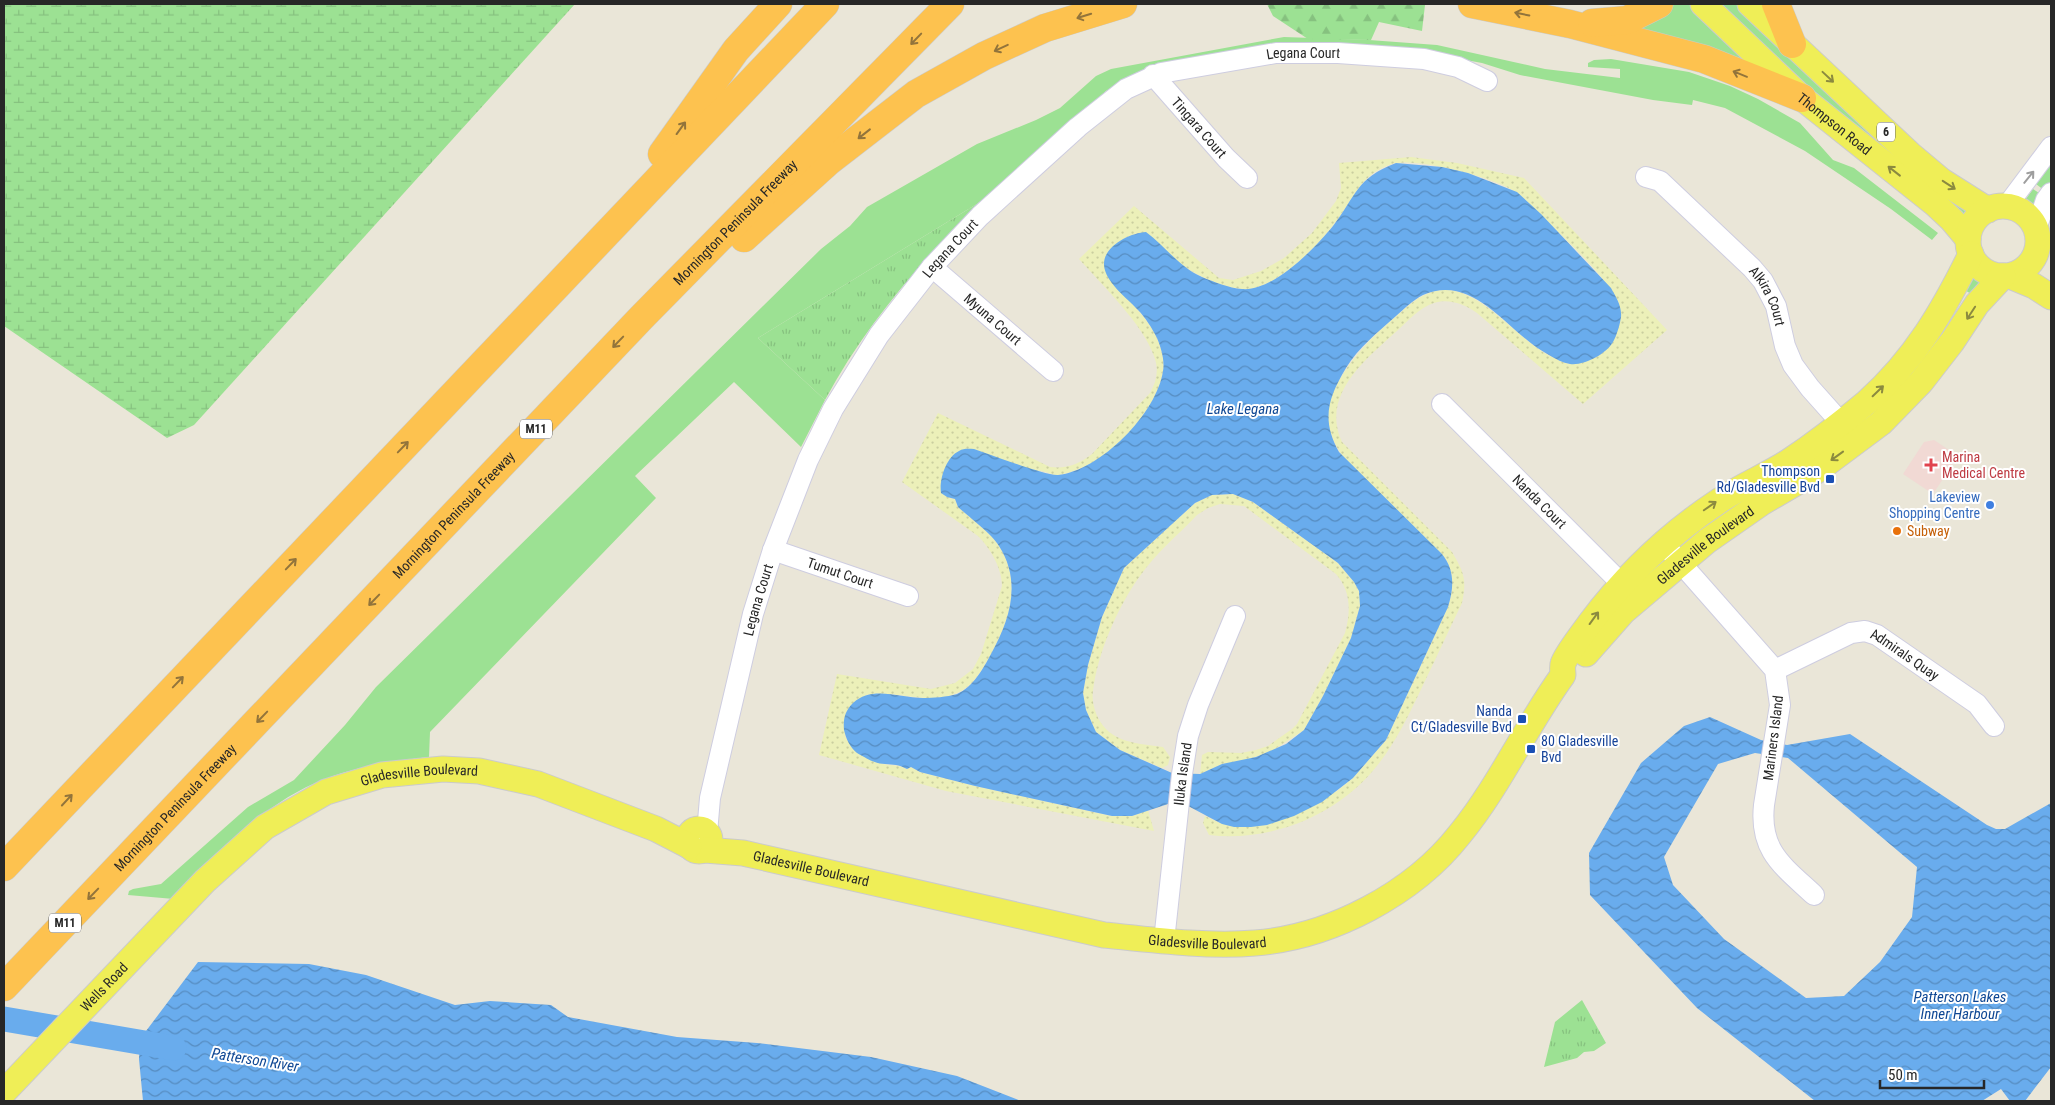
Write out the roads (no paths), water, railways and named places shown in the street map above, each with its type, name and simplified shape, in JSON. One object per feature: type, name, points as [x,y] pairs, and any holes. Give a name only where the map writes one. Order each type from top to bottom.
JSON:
[{"type":"highway","points":[[601,239],[736,50],[778,4]]},
{"type":"highway","points":[[4,867],[825,4]]},
{"type":"highway","name":"Mornington Peninsula Freeway","points":[[4,987],[642,318],[950,4]]},
{"type":"highway","points":[[642,318],[699,279],[828,162],[916,94],[984,56],[1045,28],[1123,4]]},
{"type":"highway","points":[[1472,4],[1570,24],[1704,59],[1802,98]]},
{"type":"highway","points":[[1570,24],[1627,20],[1659,4]]},
{"type":"highway","points":[[1776,4],[1792,44]]},
{"type":"main road","name":"Thompson Road","points":[[1703,4],[1802,98],[1935,204],[1952,220],[1970,247]]},
{"type":"main road","name":"Thompson Road","points":[[1750,4],[1911,155],[1942,181],[1997,208]]},
{"type":"main road","name":"6","points":[[1997,208],[2024,214],[2042,241]]},
{"type":"main road","points":[[1970,247],[1974,222],[1997,208]]},
{"type":"main road","points":[[2007,276],[2020,272],[2034,258],[2042,241]]},
{"type":"main road","name":"6","points":[[1970,247],[1976,263],[1984,270],[1993,275],[2007,276],[2034,286],[2051,298]]},
{"type":"main road","name":"Gladesville Boulevard","points":[[1629,592],[1663,543],[1721,499],[1788,462],[1841,423],[1886,383],[1904,364],[1943,310],[1970,247]]},
{"type":"main road","name":"Gladesville Boulevard","points":[[205,882],[265,828],[295,808],[326,792],[382,775],[443,769],[501,775],[538,784],[656,830],[731,845],[743,853],[1104,935],[1164,942],[1254,944],[1284,939],[1327,927],[1380,902],[1411,881],[1437,859],[1460,835],[1488,795],[1563,675],[1563,663],[1599,611],[1681,562],[1728,525],[1818,470],[1881,423],[1921,382],[1952,342],[1977,304],[2007,276]]},
{"type":"main road","name":"Wells Road","points":[[4,1092],[205,882]]},
{"type":"street","name":"Legana Court","points":[[699,838],[750,627],[773,550],[808,460],[833,409],[879,335],[932,267],[976,220],[1078,127],[1126,88],[1153,75],[1276,53],[1338,53],[1424,59],[1458,67],[1487,81]]},
{"type":"street","name":"Tingara Court","points":[[1153,75],[1226,158],[1247,178]]},
{"type":"street","points":[[1997,208],[2051,147]]},
{"type":"street","name":"Alkira Court","points":[[1646,177],[1660,181],[1752,268],[1763,281],[1778,311],[1785,346],[1791,360],[1801,376],[1858,441]]},
{"type":"street","points":[[2042,241],[2046,200],[2051,192]]},
{"type":"street","name":"Myuna Court","points":[[932,267],[1054,371]]},
{"type":"street","name":"Nanda Court","points":[[1442,404],[1629,592]]},
{"type":"street","points":[[1663,543],[1775,670]]},
{"type":"street","name":"Tumut Court","points":[[773,550],[908,596]]},
{"type":"street","name":"Iluka Island","points":[[1164,942],[1178,806],[1188,736],[1198,705],[1235,616]]},
{"type":"street","name":"Admirals Quay","points":[[1775,670],[1851,633],[1870,632],[1977,704],[1994,726]]},
{"type":"street","name":"Mariners Island","points":[[1775,670],[1780,705],[1764,805],[1762,822],[1764,837],[1772,852],[1787,870],[1814,895]]},
{"type":"water","name":"Lake Legana","points":[[1396,163],[1442,167],[1468,173],[1517,192],[1541,214],[1611,288],[1620,305],[1621,317],[1614,339],[1605,351],[1588,361],[1570,364],[1534,346],[1490,309],[1475,299],[1459,292],[1442,290],[1416,299],[1369,340],[1346,368],[1335,389],[1329,409],[1330,430],[1339,452],[1442,554],[1449,566],[1452,579],[1448,607],[1386,740],[1353,778],[1322,802],[1294,816],[1267,825],[1234,827],[1222,824],[1190,807],[1168,804],[1132,816],[1112,816],[975,786],[920,772],[911,767],[907,769],[898,765],[878,763],[857,753],[849,743],[844,730],[845,715],[853,703],[869,695],[877,694],[927,698],[957,694],[973,682],[985,666],[1004,628],[1011,601],[1012,587],[1006,560],[996,541],[958,507],[955,499],[941,493],[942,476],[950,458],[961,450],[974,449],[1030,469],[1051,474],[1058,475],[1074,471],[1091,463],[1124,437],[1150,404],[1163,371],[1162,354],[1157,338],[1141,313],[1108,278],[1104,265],[1105,258],[1113,246],[1125,238],[1146,232],[1194,273],[1211,281],[1232,287],[1242,289],[1254,288],[1267,284],[1280,276],[1316,246],[1333,226],[1364,182]],"holes":[[[1233,494],[1253,502],[1338,563],[1354,582],[1359,591],[1360,606],[1351,638],[1304,730],[1286,744],[1256,757],[1222,764],[1200,774],[1172,773],[1120,750],[1096,732],[1086,710],[1083,693],[1088,665],[1102,617],[1124,568],[1195,503],[1212,495]]]},
{"type":"water","name":"Patterson Lakes Inner Harbour","points":[[1710,717],[1761,740],[1787,745],[1850,734],[1987,825],[1996,829],[2005,829],[2051,803],[2051,1067],[2025,1101],[2010,1101],[2001,1089],[1982,1101],[1815,1101],[1697,1008],[1590,895],[1589,853],[1641,763],[1684,726]],"holes":[[[1755,753],[1788,758],[1917,867],[1912,917],[1880,962],[1844,996],[1806,998],[1724,939],[1673,885],[1664,857],[1718,764]]]},
{"type":"water","points":[[198,962],[309,964],[366,975],[455,1005],[490,1001],[551,1005],[568,1017],[677,1037],[757,1043],[871,1057],[957,1076],[1021,1101],[143,1101],[139,1059],[140,1039]]},
{"type":"waterway","name":"Patterson River","points":[[4,1019],[174,1048]]},
{"type":"place","name":"Marina Medical Centre","points":[[1931,465]]},
{"type":"place","name":"Thompson Rd/Gladesville Bvd","points":[[1830,479]]},
{"type":"place","name":"Lakeview Shopping Centre","points":[[1990,505]]},
{"type":"place","name":"Subway","points":[[1897,531]]},
{"type":"place","name":"Nanda Ct/Gladesville Bvd","points":[[1522,719]]},
{"type":"place","name":"80 Gladesville Bvd","points":[[1531,749]]}]
